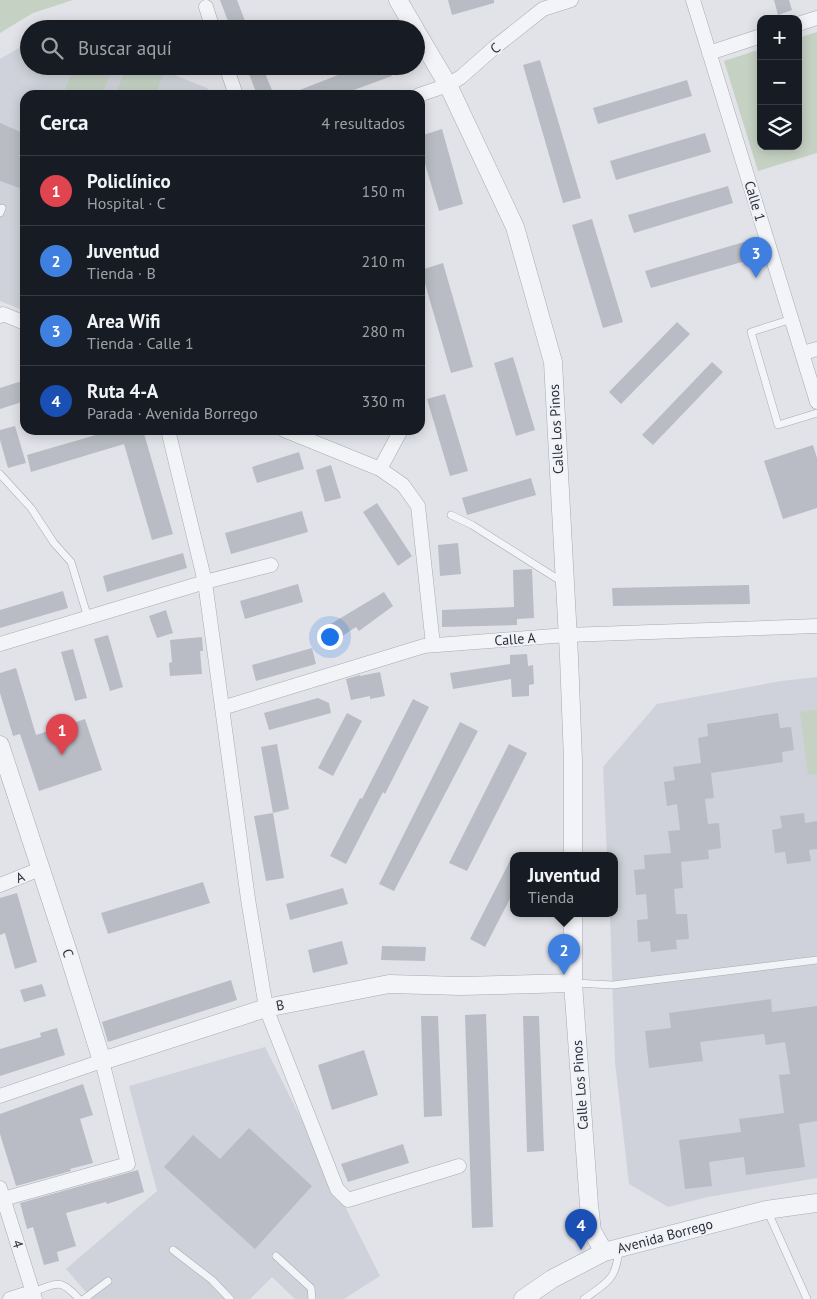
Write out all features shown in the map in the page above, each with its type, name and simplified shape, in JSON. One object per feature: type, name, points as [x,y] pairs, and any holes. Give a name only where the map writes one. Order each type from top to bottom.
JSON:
[{"type":"street","name":"Calle Los Pinos","points":[[398,0],[410,20]]},
{"type":"street","name":"C","points":[[425,93],[448,85],[461,77],[543,9],[571,0]]},
{"type":"street","name":"Calle 1","points":[[692,0],[817,402]]},
{"type":"street","points":[[206,7],[210,20]]},
{"type":"street","points":[[802,23],[817,18]]},
{"type":"street","points":[[709,53],[757,37]]},
{"type":"street","name":"Calle Los Pinos","points":[[425,45],[448,85],[515,227],[553,362],[573,760],[573,852]]},
{"type":"street","points":[[229,75],[234,90]]},
{"type":"street","points":[[1,314],[20,321]]},
{"type":"street","points":[[803,353],[817,349]]},
{"type":"street","points":[[169,435],[205,582],[248,899],[266,1008],[337,1189],[348,1200],[459,1166]]},
{"type":"street","points":[[296,435],[380,469],[402,486],[418,506],[434,645]]},
{"type":"street","points":[[380,469],[397,435]]},
{"type":"street","points":[[0,644],[205,582],[271,565]]},
{"type":"street","name":"Calle A","points":[[222,708],[424,646],[567,635],[817,626]]},
{"type":"street","name":"C","points":[[0,745],[6,782],[40,869],[102,1061],[128,1164],[2,1194]]},
{"type":"street","name":"A","points":[[0,885],[40,869]]},
{"type":"street","name":"Calle Los Pinos","points":[[573,917],[573,983],[589,1205],[592,1231],[611,1250]]},
{"type":"street","name":"B","points":[[0,1096],[266,1008],[389,984],[461,986],[573,983]]},
{"type":"street","name":"4","points":[[2,1194],[5,1218],[34,1295]]},
{"type":"street","name":"Avenida Borrego","points":[[523,1299],[552,1279],[611,1250],[766,1210],[817,1202]]},
{"type":"street","points":[[10,1299],[34,1295]]},
{"type":"lane","points":[[792,319],[751,332],[778,425],[817,413]]},
{"type":"lane","points":[[0,474],[31,508],[58,549],[71,562],[88,618]]},
{"type":"lane","points":[[451,515],[472,525],[564,583]]},
{"type":"lane","points":[[573,983],[613,985],[817,960]]},
{"type":"lane","points":[[766,1210],[807,1299]]},
{"type":"lane","points":[[173,1250],[212,1280],[230,1299]]},
{"type":"lane","points":[[584,1299],[607,1283],[615,1274],[618,1264],[611,1250]]},
{"type":"lane","points":[[276,1256],[311,1288],[312,1299]]},
{"type":"lane","points":[[84,1299],[108,1280]]},
{"type":"lane","points":[[34,1295],[60,1284],[68,1286],[79,1299]]},
{"type":"shaded area","points":[[20,47],[20,75],[174,75],[208,90],[20,90],[20,309],[0,301],[0,59]]},
{"type":"shaded area","points":[[817,677],[817,1178],[708,1197],[668,1207],[629,1184],[615,1062],[610,917],[618,917],[618,852],[607,852],[603,767],[657,704],[781,681]]},
{"type":"shaded area","points":[[265,1047],[380,1276],[344,1299],[295,1299],[272,1277],[250,1299],[92,1299],[66,1269],[157,1191],[129,1086]]},
{"type":"green space","points":[[0,0],[73,0],[33,13],[0,33]]},
{"type":"green space","points":[[817,32],[817,153],[758,171],[724,61],[757,50],[757,150],[802,150],[802,37]]},
{"type":"green space","points":[[71,75],[110,75],[104,90],[65,90]]},
{"type":"green space","points":[[123,75],[163,75],[157,90],[118,90]]},
{"type":"green space","points":[[817,710],[817,774],[808,775],[800,712]]},
{"type":"building","points":[[220,0],[237,0],[245,20],[228,20]]},
{"type":"building","points":[[448,0],[494,0],[494,3],[452,15]]},
{"type":"building","points":[[774,0],[789,0],[792,10],[778,15]]},
{"type":"building","points":[[540,60],[581,198],[563,203],[523,65]]},
{"type":"building","points":[[249,75],[266,75],[272,90],[255,90]]},
{"type":"building","points":[[338,75],[392,76],[354,90],[300,90]]},
{"type":"building","points":[[687,80],[692,96],[598,124],[593,108]]},
{"type":"building","points":[[0,123],[20,132],[20,188],[0,181]]},
{"type":"building","points":[[442,129],[463,204],[439,211],[425,164],[425,134]]},
{"type":"building","points":[[705,133],[711,152],[616,180],[610,161]]},
{"type":"building","points":[[728,186],[733,203],[634,233],[628,215]]},
{"type":"building","points":[[592,219],[623,322],[603,328],[572,225]]},
{"type":"building","points":[[744,242],[749,260],[651,288],[645,271]]},
{"type":"building","points":[[443,263],[473,367],[451,373],[425,284],[425,269]]},
{"type":"building","points":[[677,322],[690,334],[621,404],[609,392]]},
{"type":"building","points":[[513,357],[535,430],[516,436],[494,363]]},
{"type":"building","points":[[712,362],[723,372],[653,445],[642,435]]},
{"type":"building","points":[[20,382],[20,403],[0,409],[0,388]]},
{"type":"building","points":[[445,394],[468,471],[450,476],[427,399]]},
{"type":"building","points":[[15,426],[26,463],[8,468],[0,440],[0,430]]},
{"type":"building","points":[[96,435],[144,435],[173,534],[152,540],[124,444],[31,472],[27,455]]},
{"type":"building","points":[[813,445],[817,458],[817,508],[783,519],[764,461]]},
{"type":"building","points":[[299,452],[304,469],[257,483],[252,467]]},
{"type":"building","points":[[331,465],[341,498],[325,502],[316,470]]},
{"type":"building","points":[[531,478],[536,495],[467,515],[462,498]]},
{"type":"building","points":[[377,503],[412,556],[398,566],[363,512]]},
{"type":"building","points":[[302,511],[308,532],[231,554],[225,533]]},
{"type":"building","points":[[458,543],[461,574],[440,576],[438,545]]},
{"type":"building","points":[[183,553],[187,568],[107,592],[103,576]]},
{"type":"building","points":[[532,569],[534,618],[517,619],[517,625],[442,627],[442,610],[514,607],[513,570]]},
{"type":"building","points":[[298,584],[303,602],[245,619],[240,601]]},
{"type":"building","points":[[749,585],[750,604],[613,606],[612,588]]},
{"type":"building","points":[[63,591],[68,608],[0,628],[0,610]]},
{"type":"building","points":[[384,592],[393,606],[359,631],[356,627],[338,639],[329,625]]},
{"type":"building","points":[[166,610],[173,633],[157,638],[149,616]]},
{"type":"building","points":[[108,635],[123,687],[110,691],[94,639]]},
{"type":"building","points":[[202,637],[203,651],[200,651],[202,674],[170,676],[169,663],[172,662],[170,640]]},
{"type":"building","points":[[312,648],[316,664],[256,681],[252,665]]},
{"type":"building","points":[[73,649],[87,698],[75,701],[61,652]]},
{"type":"building","points":[[527,654],[528,666],[533,665],[534,684],[529,685],[529,696],[512,697],[511,679],[453,689],[450,673],[510,664],[510,655]]},
{"type":"building","points":[[16,668],[36,735],[85,719],[102,770],[39,791],[20,734],[13,736],[0,693],[0,673]]},
{"type":"building","points":[[380,672],[385,696],[370,699],[370,696],[351,700],[346,679]]},
{"type":"building","points":[[318,698],[329,703],[331,713],[269,730],[264,713]]},
{"type":"building","points":[[413,699],[429,707],[385,794],[383,792],[346,864],[330,856],[360,798],[362,799]]},
{"type":"building","points":[[347,713],[362,721],[333,776],[318,768]]},
{"type":"building","points":[[778,713],[780,728],[791,727],[794,750],[782,752],[783,762],[711,773],[714,798],[705,799],[708,824],[719,823],[721,848],[708,850],[709,859],[681,862],[683,888],[674,889],[676,914],[687,914],[689,939],[676,940],[677,949],[651,952],[650,941],[638,942],[637,920],[648,919],[646,894],[636,895],[634,870],[645,869],[644,855],[671,853],[668,831],[680,830],[677,804],[667,806],[664,782],[675,780],[673,767],[701,763],[698,738],[708,736],[707,724]]},
{"type":"building","points":[[460,722],[478,731],[394,891],[379,884]]},
{"type":"building","points":[[277,744],[289,809],[273,813],[261,747]]},
{"type":"building","points":[[509,744],[527,753],[467,871],[449,863]]},
{"type":"building","points":[[273,813],[284,878],[266,881],[254,816]]},
{"type":"building","points":[[804,813],[805,823],[817,821],[817,849],[809,850],[811,861],[787,864],[785,852],[775,853],[772,830],[782,828],[780,816]]},
{"type":"building","points":[[510,861],[510,899],[485,947],[470,939]]},
{"type":"building","points":[[203,882],[210,903],[108,934],[101,913]]},
{"type":"building","points":[[343,888],[348,904],[290,920],[286,904]]},
{"type":"building","points":[[17,893],[37,962],[15,969],[5,933],[0,935],[0,898]]},
{"type":"building","points":[[342,941],[348,964],[313,973],[308,950]]},
{"type":"building","points":[[382,946],[426,947],[425,961],[381,960]]},
{"type":"building","points":[[231,980],[237,1000],[108,1042],[102,1022]]},
{"type":"building","points":[[42,984],[46,996],[24,1002],[20,990]]},
{"type":"building","points":[[771,999],[772,1012],[817,1006],[817,1121],[799,1124],[805,1167],[746,1175],[744,1157],[709,1162],[712,1186],[685,1189],[679,1140],[741,1132],[739,1119],[784,1113],[779,1075],[790,1074],[785,1042],[766,1045],[764,1034],[700,1042],[703,1061],[649,1068],[645,1031],[671,1028],[669,1013]]},
{"type":"building","points":[[486,1014],[493,1227],[472,1228],[465,1015]]},
{"type":"building","points":[[421,1016],[438,1016],[442,1116],[424,1117]]},
{"type":"building","points":[[523,1016],[539,1016],[544,1151],[527,1152]]},
{"type":"building","points":[[57,1028],[65,1055],[0,1076],[0,1049],[41,1037],[40,1033]]},
{"type":"building","points":[[364,1050],[378,1095],[332,1110],[318,1065]]},
{"type":"building","points":[[83,1084],[93,1115],[80,1119],[93,1163],[16,1186],[0,1134],[0,1114]]},
{"type":"building","points":[[249,1128],[312,1186],[255,1249],[164,1167],[193,1135],[220,1159]]},
{"type":"building","points":[[403,1144],[409,1163],[348,1182],[341,1164]]},
{"type":"building","points":[[138,1170],[144,1192],[107,1204],[106,1202],[66,1213],[76,1246],[57,1252],[59,1261],[44,1265],[33,1227],[27,1229],[20,1203]]},
{"type":"place","name":"Area Wifi","points":[[756,278]]},
{"type":"place","name":"Policlínico","points":[[62,755]]},
{"type":"place","name":"Juventud","points":[[564,975]]},
{"type":"place","name":"Ruta 4-A","points":[[581,1250]]}]
